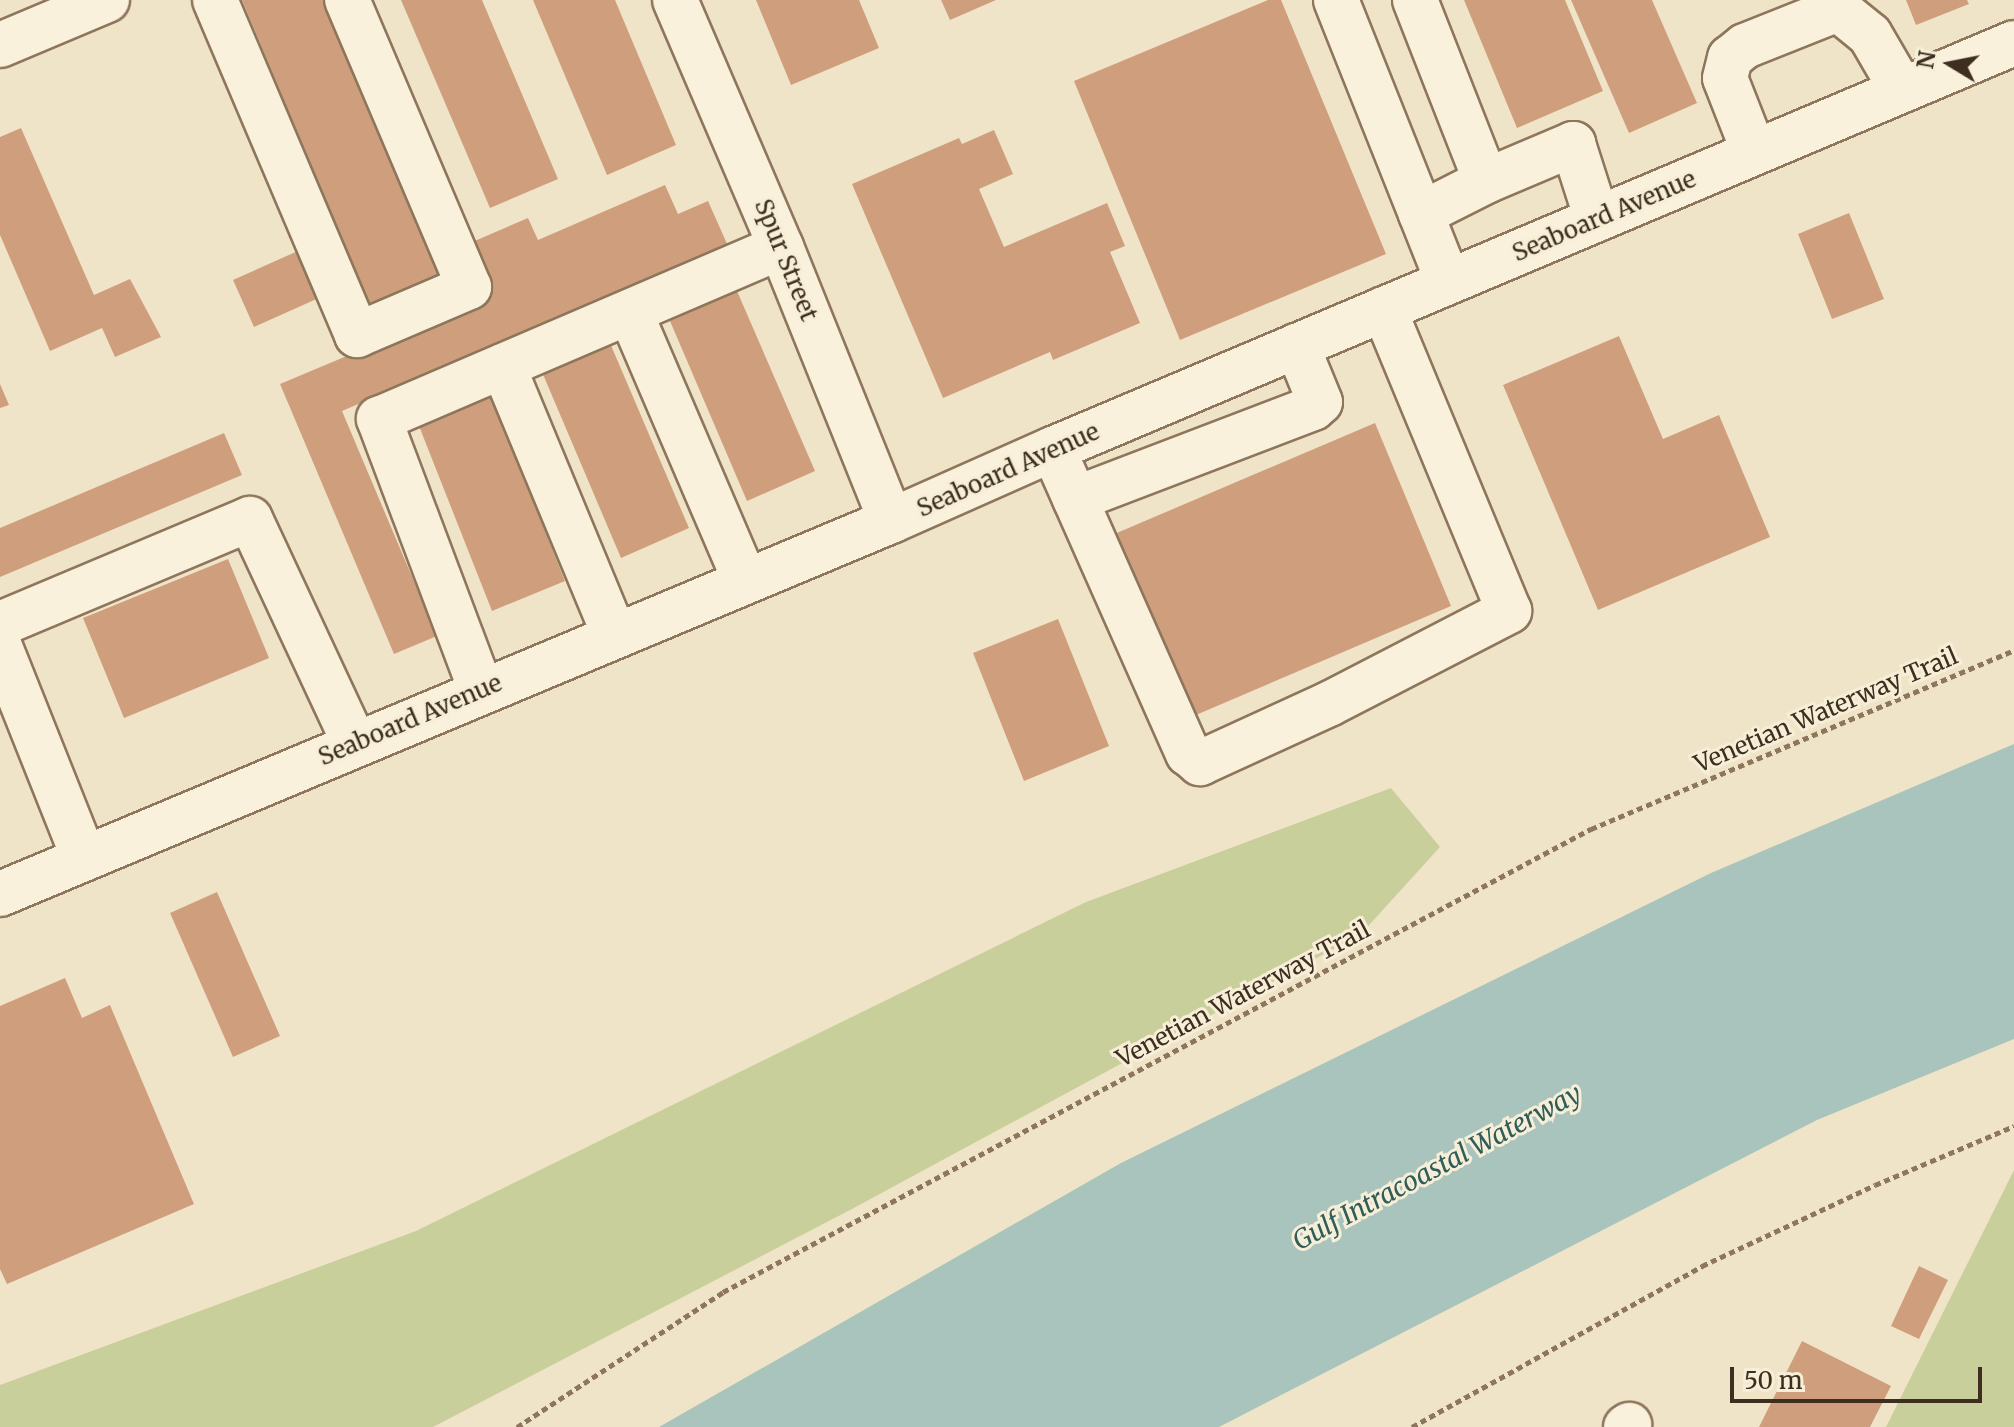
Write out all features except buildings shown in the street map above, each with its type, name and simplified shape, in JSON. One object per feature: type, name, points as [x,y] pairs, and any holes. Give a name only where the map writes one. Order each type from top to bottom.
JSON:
[{"type":"street","points":[[0,45],[107,0]]},
{"type":"street","points":[[215,0],[357,335],[469,287],[347,0]]},
{"type":"street","name":"Spur Street","points":[[675,0],[781,247],[891,521]]},
{"type":"street","points":[[1336,0],[1448,282]]},
{"type":"street","points":[[1415,0],[1488,180]]},
{"type":"street","points":[[1754,152],[1725,78],[1730,58],[1745,46],[1838,9],[1870,35],[1902,90]]},
{"type":"street","name":"Seaboard Avenue","points":[[0,894],[614,634],[891,521],[1053,449],[2014,43]]},
{"type":"street","points":[[1421,214],[1488,180],[1573,144],[1597,219]]},
{"type":"street","points":[[481,690],[379,419],[781,247]]},
{"type":"street","points":[[1053,449],[1188,753],[1200,763],[1329,704],[1509,611],[1384,309]]},
{"type":"street","points":[[630,312],[745,580]]},
{"type":"street","points":[[1075,499],[1313,408],[1320,402],[1297,346]]},
{"type":"street","points":[[503,366],[614,634]]},
{"type":"street","points":[[1218,380],[1239,436]]},
{"type":"street","points":[[0,624],[250,519],[355,744]]},
{"type":"street","points":[[0,647],[84,858]]},
{"type":"path","name":"Venetian Waterway Trail","points":[[517,1427],[723,1292],[1591,829],[2014,650]]},
{"type":"path","points":[[1412,1427],[1702,1266],[1875,1185],[2014,1126]]},
{"type":"green space","points":[[1391,788],[1440,847],[1361,934],[852,1209],[433,1427],[0,1427],[0,1385],[416,1231],[1086,902]]},
{"type":"green space","points":[[2014,1170],[2014,1427],[1886,1427]]},
{"type":"water","name":"Gulf Intracoastal Waterway","points":[[2014,744],[2014,1039],[1817,1120],[1219,1427],[659,1427],[1121,1163],[1711,873]]}]
